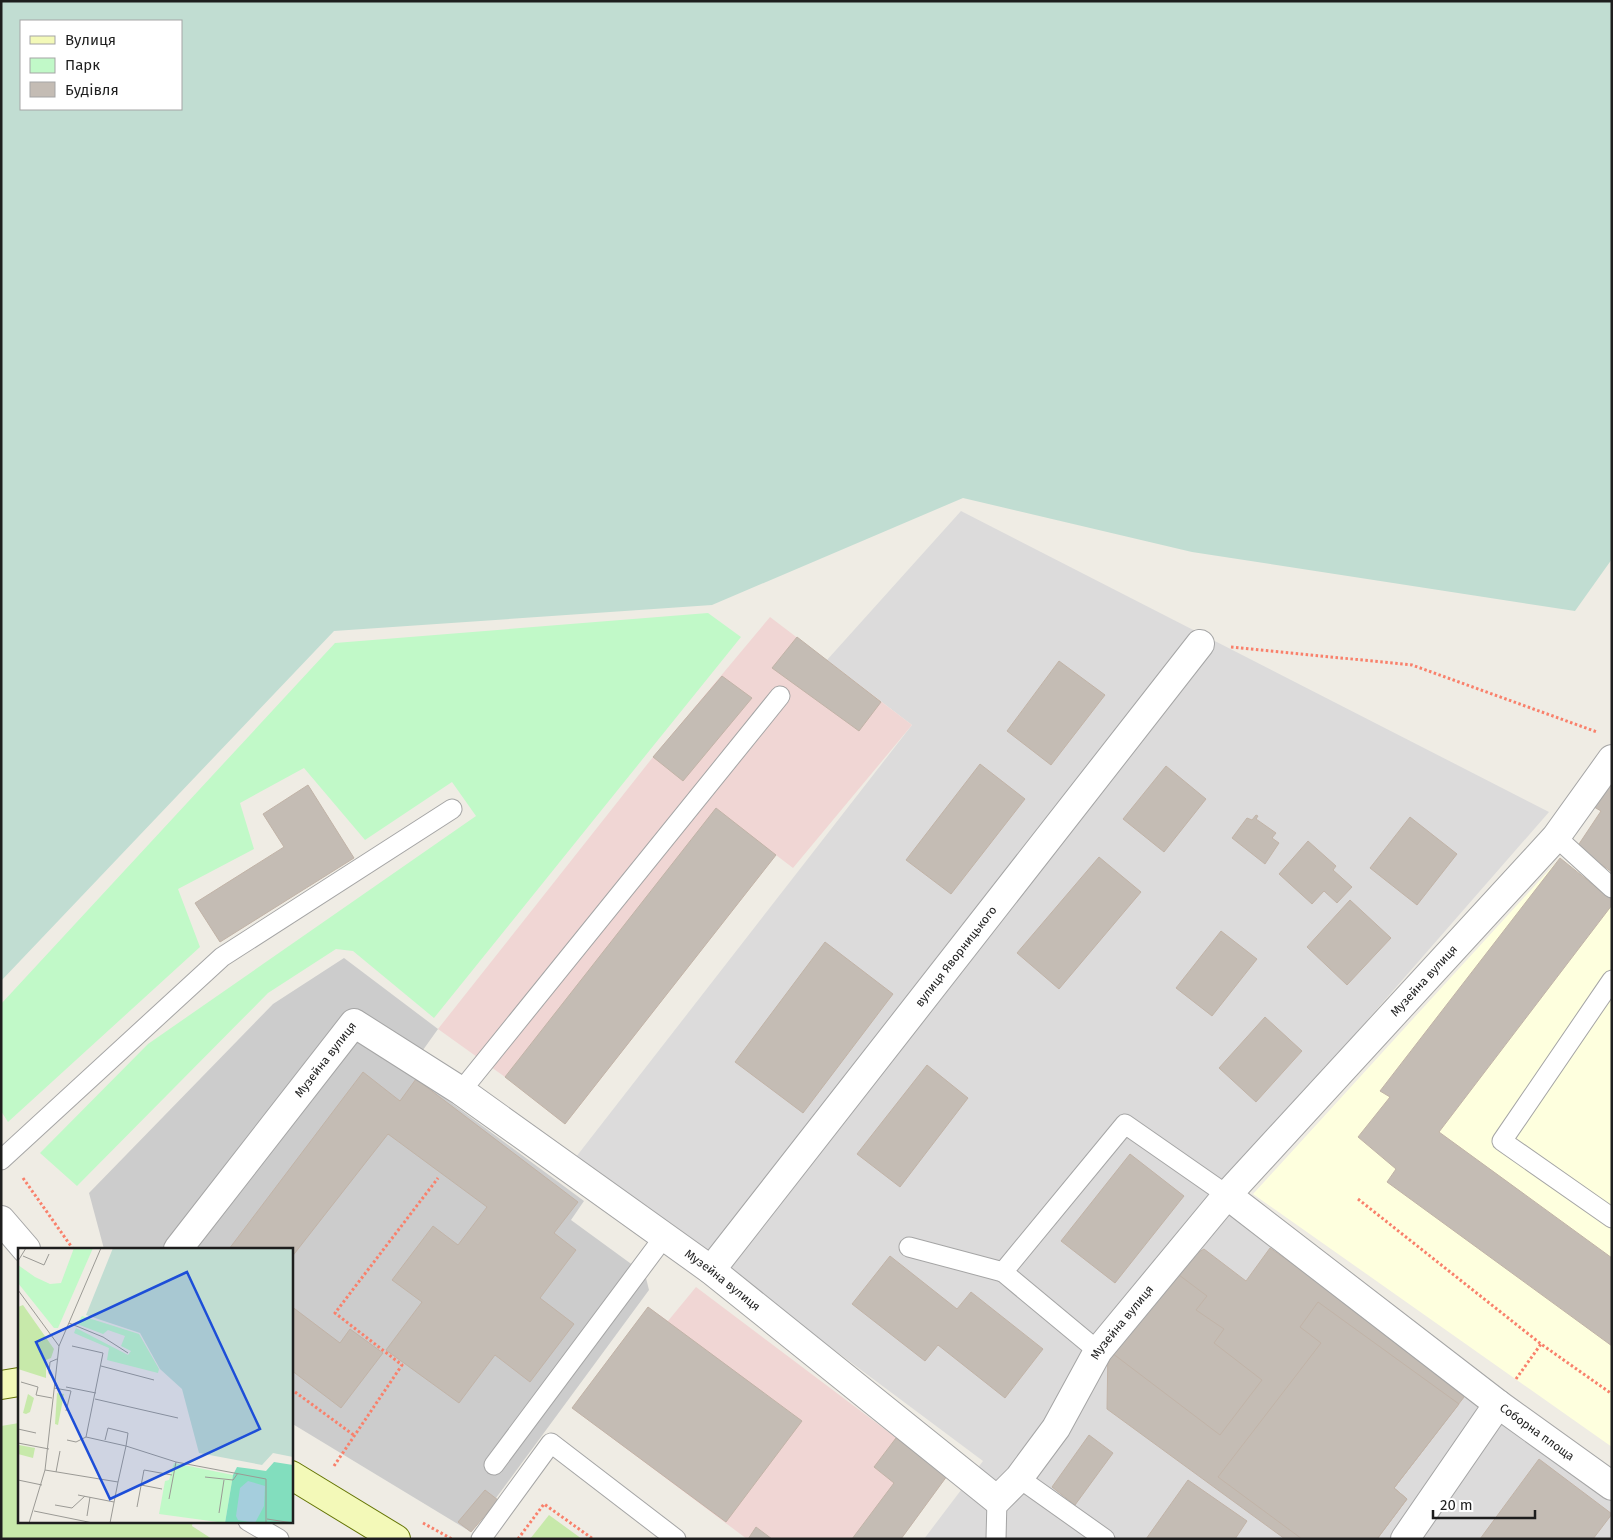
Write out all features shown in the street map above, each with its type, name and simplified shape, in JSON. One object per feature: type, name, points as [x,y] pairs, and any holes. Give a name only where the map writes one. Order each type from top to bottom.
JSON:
[{"type":"main road","points":[[1,1385],[18,1382]]},
{"type":"main road","points":[[292,1476],[389,1538]]},
{"type":"street","name":"вулиця Яворницького","points":[[711,1270],[1200,644]]},
{"type":"street","name":"Музейна вулиця","points":[[179,1248],[354,1023],[461,1092],[711,1270],[997,1500],[1019,1478],[1056,1428],[1098,1351],[1227,1196],[1556,836],[1612,759]]},
{"type":"street","points":[[1227,1196],[1498,1404]]},
{"type":"street","points":[[1,1220],[25,1248]]},
{"type":"street","name":"Соборна площа","points":[[1406,1539],[1498,1404],[1612,1486]]},
{"type":"lane","points":[[461,1092],[780,696]]},
{"type":"lane","points":[[4,1158],[222,957],[452,809]]},
{"type":"lane","points":[[1556,836],[1612,888]]},
{"type":"lane","points":[[1612,980],[1502,1141],[1612,1218]]},
{"type":"lane","points":[[1003,1272],[1125,1124],[1227,1196]]},
{"type":"lane","points":[[494,1465],[664,1237]]},
{"type":"lane","points":[[909,1246],[1003,1272],[1098,1351]]},
{"type":"lane","points":[[481,1539],[552,1443],[676,1539]]},
{"type":"lane","points":[[1019,1478],[1105,1539]]},
{"type":"lane","points":[[996,1539],[997,1500]]},
{"type":"lane","points":[[250,1522],[279,1539]]},
{"type":"path","points":[[1200,644],[1412,665],[1603,734]]},
{"type":"path","points":[[4,1158],[72,1248]]},
{"type":"path","points":[[331,1470],[402,1365],[335,1314],[438,1178]]},
{"type":"path","points":[[1358,1199],[1541,1344],[1612,1394]]},
{"type":"path","points":[[1498,1404],[1541,1344]]},
{"type":"path","points":[[292,1390],[355,1436]]},
{"type":"path","points":[[518,1539],[544,1504],[593,1539]]},
{"type":"shaded area","points":[[1,1],[1612,1],[1612,559],[1575,611],[1192,552],[963,498],[712,605],[334,631],[1,981]]},
{"type":"shaded area","points":[[961,511],[1549,812],[1212,1198],[1612,1497],[1612,1539],[924,1539],[983,1461],[576,1157],[912,725],[827,660]]},
{"type":"shaded area","points":[[770,617],[912,725],[793,868],[776,855],[565,1124],[505,1077],[438,1029],[653,757]]},
{"type":"shaded area","points":[[1560,858],[1612,900],[1612,1447],[1253,1194]]},
{"type":"shaded area","points":[[344,958],[438,1029],[408,1071],[584,1201],[571,1220],[645,1274],[649,1290],[471,1532],[292,1424],[292,1248],[104,1248],[89,1193],[273,1004]]},
{"type":"shaded area","points":[[696,1287],[947,1476],[901,1539],[772,1539],[756,1527],[747,1539],[572,1408],[648,1307],[668,1321]]},
{"type":"green space","points":[[708,613],[741,637],[434,1018],[353,951],[336,949],[268,993],[77,1186],[40,1153],[148,1044],[476,816],[452,782],[365,840],[304,768],[240,803],[254,849],[178,889],[200,947],[8,1122],[1,1111],[1,1004],[335,643]]},
{"type":"green space","points":[[18,1423],[18,1522],[193,1522],[192,1526],[212,1539],[1,1539],[1,1426]]},
{"type":"green space","points":[[549,1515],[582,1539],[530,1539]]},
{"type":"building","points":[[797,637],[881,702],[859,731],[772,668]]},
{"type":"building","points":[[1059,661],[1105,695],[1051,765],[1007,731]]},
{"type":"building","points":[[722,676],[752,698],[683,781],[653,757]]},
{"type":"building","points":[[980,764],[1025,799],[951,894],[906,860]]},
{"type":"building","points":[[1166,766],[1206,799],[1164,852],[1123,819]]},
{"type":"building","points":[[1612,768],[1612,872],[1577,847],[1601,811],[1589,804]]},
{"type":"building","points":[[308,785],[354,858],[220,942],[195,903],[284,847],[263,814]]},
{"type":"building","points":[[716,808],[776,855],[565,1124],[505,1077]]},
{"type":"building","points":[[1256,815],[1258,816],[1256,819],[1276,833],[1272,838],[1279,843],[1265,864],[1232,838],[1247,818],[1252,820]]},
{"type":"building","points":[[1410,817],[1457,854],[1417,905],[1370,868]]},
{"type":"building","points":[[1308,841],[1336,866],[1333,870],[1352,887],[1337,903],[1324,891],[1312,904],[1279,874]]},
{"type":"building","points":[[1099,857],[1141,892],[1059,989],[1017,953]]},
{"type":"building","points":[[1560,858],[1612,900],[1612,905],[1439,1132],[1612,1258],[1612,1346],[1387,1182],[1396,1169],[1358,1137],[1390,1097],[1380,1091]]},
{"type":"building","points":[[1350,900],[1391,938],[1347,985],[1307,947]]},
{"type":"building","points":[[1221,931],[1257,959],[1212,1016],[1176,988]]},
{"type":"building","points":[[825,942],[893,994],[803,1113],[735,1062]]},
{"type":"building","points":[[1265,1017],[1302,1051],[1256,1102],[1219,1068]]},
{"type":"building","points":[[927,1065],[968,1098],[900,1187],[857,1154]]},
{"type":"building","points":[[363,1072],[400,1101],[416,1079],[578,1202],[554,1233],[576,1250],[540,1298],[574,1324],[530,1382],[495,1355],[459,1403],[386,1350],[422,1302],[392,1280],[433,1226],[458,1245],[487,1207],[388,1134],[292,1257],[292,1248],[230,1248]]},
{"type":"building","points":[[1130,1154],[1184,1196],[1115,1283],[1061,1241]]},
{"type":"building","points":[[1270,1248],[1471,1388],[1394,1488],[1407,1499],[1377,1539],[1285,1539],[1107,1409],[1108,1347],[1173,1267],[1204,1249],[1246,1281]]},
{"type":"building","points":[[890,1256],[957,1309],[971,1292],[1043,1349],[1005,1398],[938,1345],[925,1361],[852,1304]]},
{"type":"building","points":[[1175,1272],[1207,1296],[1196,1310],[1224,1329],[1214,1343],[1262,1380],[1220,1435],[1112,1353]]},
{"type":"building","points":[[1318,1302],[1459,1404],[1394,1488],[1407,1499],[1377,1539],[1302,1539],[1218,1477],[1321,1343],[1300,1327]]},
{"type":"building","points":[[292,1307],[340,1343],[350,1329],[383,1353],[341,1408],[292,1371]]},
{"type":"building","points":[[648,1307],[802,1421],[726,1522],[572,1408]]},
{"type":"building","points":[[1089,1435],[1113,1453],[1075,1505],[1052,1487]]},
{"type":"building","points":[[896,1438],[947,1476],[901,1539],[852,1539],[894,1483],[874,1467]]},
{"type":"building","points":[[1539,1459],[1612,1514],[1593,1539],[1480,1539]]},
{"type":"building","points":[[1188,1480],[1247,1521],[1235,1539],[1146,1539]]},
{"type":"building","points":[[485,1490],[498,1500],[471,1532],[458,1522]]},
{"type":"building","points":[[756,1527],[772,1539],[748,1539]]}]
